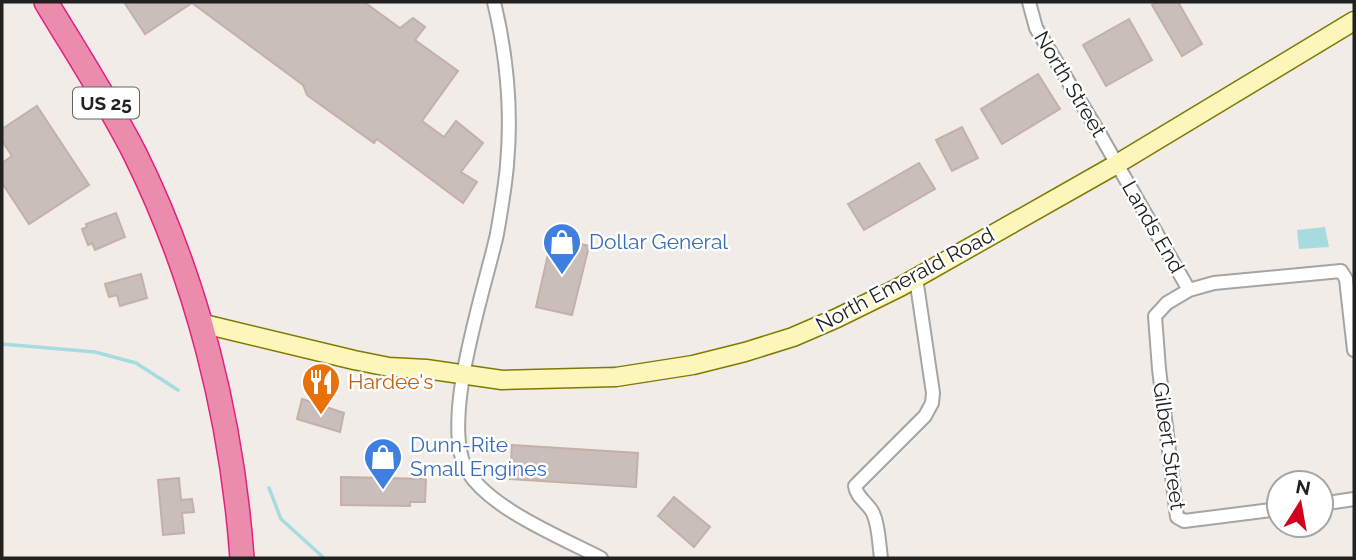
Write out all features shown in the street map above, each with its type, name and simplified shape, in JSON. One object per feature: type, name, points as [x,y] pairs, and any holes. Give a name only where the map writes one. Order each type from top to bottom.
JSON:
[{"type":"highway","name":"US 25","points":[[46,2],[134,153],[158,203],[180,261],[220,400],[230,452],[242,558]]},
{"type":"main road","name":"North Emerald Road","points":[[200,323],[366,363],[464,373],[502,380],[616,377],[693,365],[744,352],[793,337],[916,278],[1116,164],[1354,22]]},
{"type":"street","points":[[494,2],[508,84],[507,166],[496,234],[469,342],[457,440],[462,460],[473,480],[497,502],[601,558]]},
{"type":"street","name":"North Street","points":[[1029,2],[1037,28],[1116,164]]},
{"type":"street","name":"Lands End","points":[[1116,164],[1189,290]]},
{"type":"street","points":[[1189,290],[1214,283],[1341,271],[1346,279],[1354,350]]},
{"type":"street","points":[[881,558],[876,521],[855,486],[925,416],[932,403],[933,393],[916,278]]},
{"type":"street","name":"Gilbert Street","points":[[1189,290],[1167,303],[1154,319],[1177,517],[1184,521],[1265,511]]},
{"type":"street","points":[[1335,502],[1354,499]]},
{"type":"water","points":[[1325,227],[1329,247],[1299,249],[1297,230]]},
{"type":"building","points":[[124,2],[364,2],[400,28],[413,18],[425,27],[415,40],[458,71],[422,121],[444,137],[456,121],[483,143],[461,172],[477,182],[463,203],[377,139],[374,143],[307,95],[303,85],[192,3],[145,34]]},
{"type":"building","points":[[1158,2],[1178,2],[1202,44],[1182,56],[1152,5]]},
{"type":"building","points":[[1129,19],[1152,60],[1106,86],[1083,45]]},
{"type":"building","points":[[1038,74],[1060,109],[1002,144],[981,109]]},
{"type":"building","points":[[37,106],[89,185],[29,224],[2,183],[2,163],[12,156],[2,141],[2,129]]},
{"type":"building","points":[[962,127],[978,158],[952,171],[936,140]]},
{"type":"building","points":[[919,163],[935,189],[864,230],[848,204]]},
{"type":"building","points":[[116,213],[125,237],[95,250],[92,243],[88,245],[82,229],[87,227],[86,224]]},
{"type":"building","name":"Dollar General","points":[[552,237],[589,246],[572,315],[536,307]]},
{"type":"building","points":[[141,274],[147,298],[120,306],[117,295],[109,297],[105,284]]},
{"type":"building","name":"Hardee's","points":[[302,399],[344,413],[340,432],[297,419]]},
{"type":"building","points":[[512,445],[638,453],[636,487],[510,479]]},
{"type":"building","name":"Dunn-Rite Small Engines","points":[[341,477],[426,479],[425,502],[410,502],[410,506],[341,505]]},
{"type":"building","points":[[179,478],[181,500],[192,499],[194,512],[182,513],[184,533],[163,535],[158,480]]},
{"type":"building","points":[[674,497],[710,527],[694,547],[658,516]]},
{"type":"waterway","points":[[2,344],[95,352],[136,363],[178,390]]},
{"type":"waterway","points":[[269,488],[281,519],[324,558]]},
{"type":"place","name":"Dollar General","points":[[562,276]]},
{"type":"place","name":"Hardee's","points":[[321,416]]},
{"type":"place","name":"Dunn-Rite Small Engines","points":[[383,491]]}]
